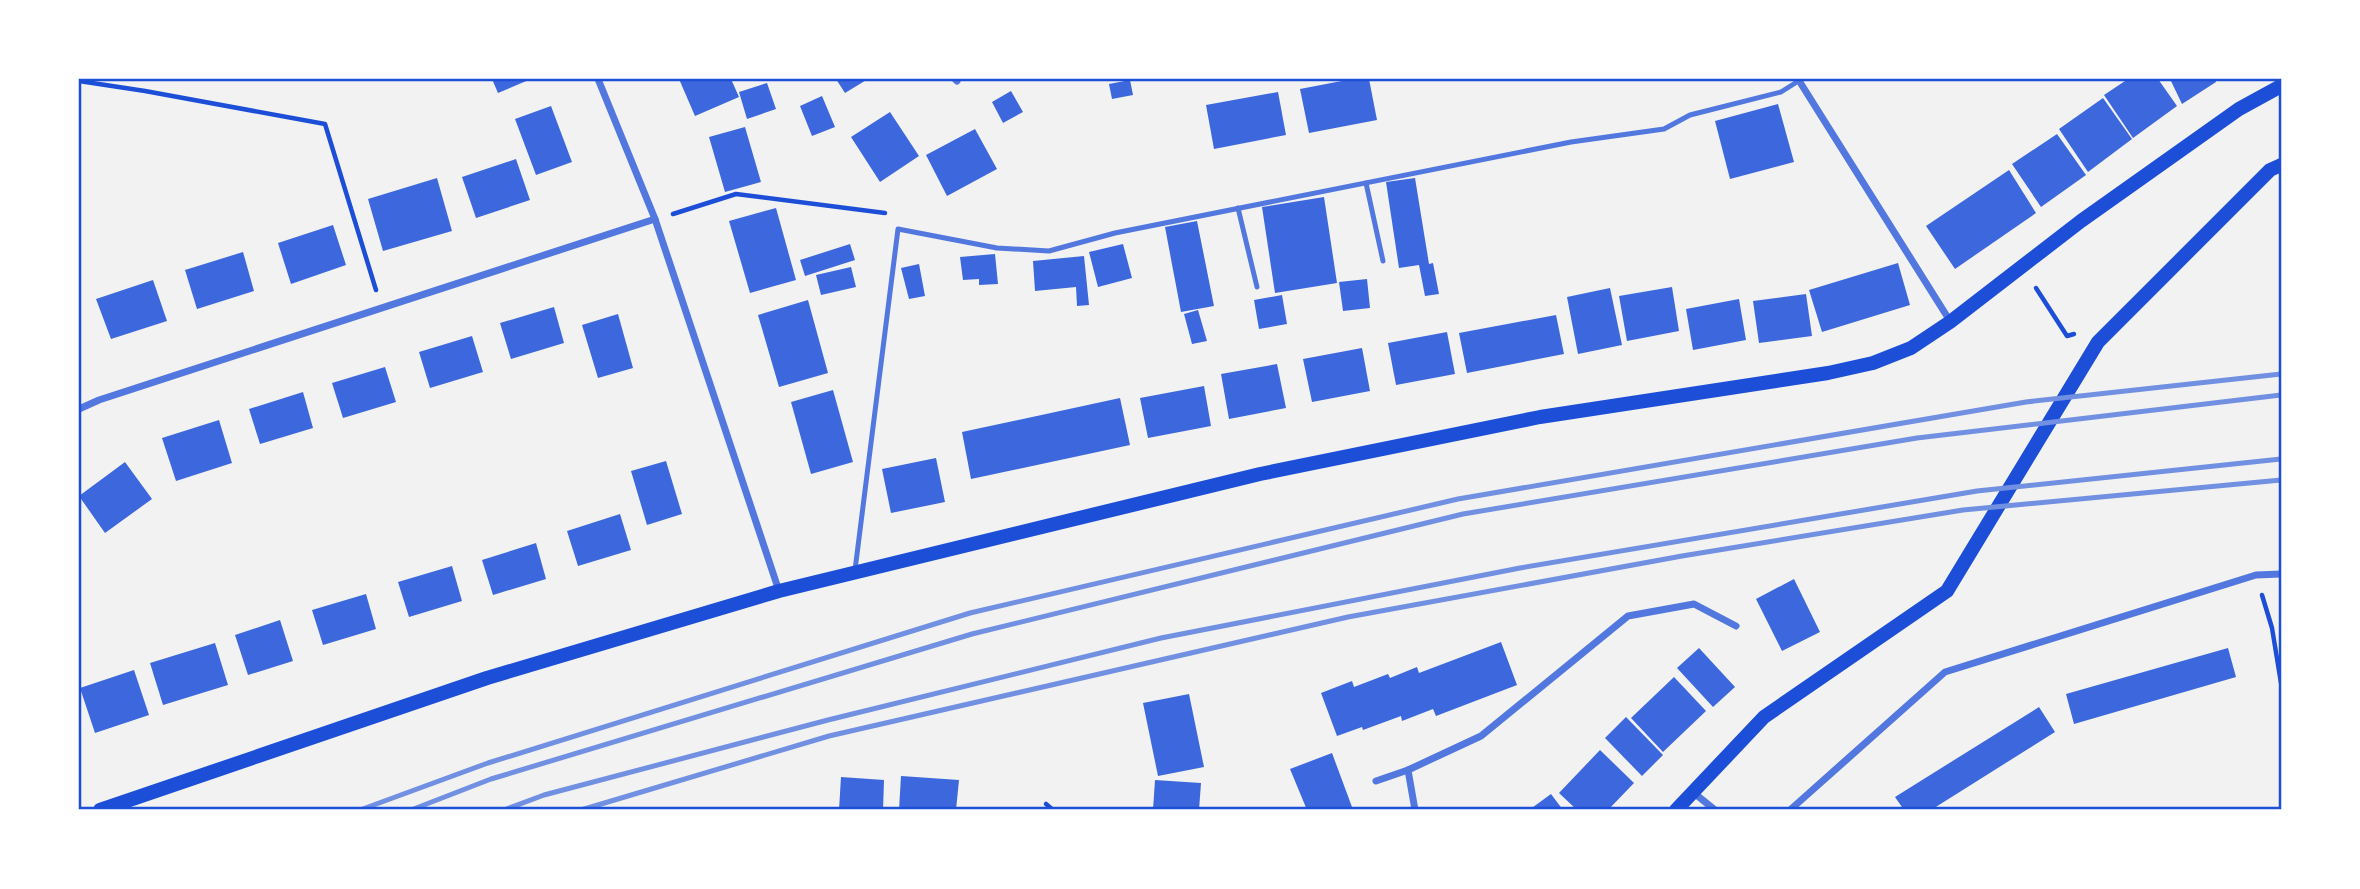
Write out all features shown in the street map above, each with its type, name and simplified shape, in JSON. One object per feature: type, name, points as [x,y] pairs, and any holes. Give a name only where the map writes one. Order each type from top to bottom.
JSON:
[{"type":"main road","points":[[100,810],[487,678],[779,591],[1260,474],[1540,417],[1828,373],[1873,363],[1911,348],[1950,322],[2081,222],[2239,109],[2281,86]]},
{"type":"main road","points":[[1675,810],[1764,717],[1947,592],[2098,342],[2270,170],[2281,165]]},
{"type":"street","points":[[598,79],[655,219],[779,591]]},
{"type":"street","points":[[1800,79],[1950,322]]},
{"type":"street","points":[[79,410],[99,400],[655,219]]},
{"type":"street","points":[[1790,810],[1945,672],[2256,575],[2281,574]]},
{"type":"street","points":[[1376,781],[1408,770],[1482,736],[1628,616],[1694,604],[1737,626]]},
{"type":"street","points":[[1408,770],[1415,810]]},
{"type":"street","points":[[1694,793],[1715,810]]},
{"type":"lane","points":[[854,573],[898,229],[998,248],[1049,251],[1115,233],[1238,208],[1571,142],[1664,129],[1690,115],[1780,92],[1800,79]]},
{"type":"lane","points":[[1366,183],[1383,261]]},
{"type":"lane","points":[[1238,208],[1257,287]]},
{"type":"path","points":[[79,81],[326,124],[381,308]]},
{"type":"path","points":[[655,219],[736,194],[889,214],[898,229]]},
{"type":"path","points":[[2022,267],[2067,336],[2089,331],[2098,342]]},
{"type":"path","points":[[2256,575],[2272,628],[2281,683]]},
{"type":"path","points":[[1046,804],[1053,810]]},
{"type":"building","points":[[492,79],[531,79],[498,93]]},
{"type":"building","points":[[679,79],[731,79],[739,97],[695,116]]},
{"type":"building","points":[[836,79],[868,79],[845,93]]},
{"type":"building","points":[[1352,79],[1369,79],[1377,120],[1309,133],[1300,89]]},
{"type":"building","points":[[2128,79],[2158,79],[2177,106],[2133,138],[2104,95]]},
{"type":"building","points":[[2170,79],[2215,79],[2216,82],[2182,104]]},
{"type":"building","points":[[1130,80],[1133,95],[1112,99],[1109,84]]},
{"type":"building","points":[[767,83],[776,109],[747,119],[739,92]]},
{"type":"building","points":[[1011,91],[1023,112],[1003,123],[992,102]]},
{"type":"building","points":[[1278,92],[1286,135],[1214,149],[1206,105]]},
{"type":"building","points":[[822,96],[835,127],[812,136],[800,106]]},
{"type":"building","points":[[2103,98],[2132,139],[2088,172],[2059,129]]},
{"type":"building","points":[[1778,104],[1794,162],[1730,179],[1715,121]]},
{"type":"building","points":[[551,106],[572,162],[536,175],[515,119]]},
{"type":"building","points":[[890,112],[919,156],[880,182],[851,137]]},
{"type":"building","points":[[745,127],[761,182],[725,192],[709,137]]},
{"type":"building","points":[[975,129],[997,169],[947,196],[926,155]]},
{"type":"building","points":[[2057,134],[2086,175],[2041,207],[2012,164]]},
{"type":"building","points":[[516,159],[530,200],[476,218],[462,177]]},
{"type":"building","points":[[2009,170],[2036,213],[1955,269],[1926,226]]},
{"type":"building","points":[[437,178],[452,231],[383,251],[368,199]]},
{"type":"building","points":[[1415,178],[1429,264],[1433,263],[1439,294],[1425,296],[1419,265],[1399,268],[1386,182]]},
{"type":"building","points":[[1324,197],[1337,283],[1275,293],[1262,207]]},
{"type":"building","points":[[776,208],[796,280],[750,293],[729,221]]},
{"type":"building","points":[[1197,221],[1214,306],[1181,312],[1165,227]]},
{"type":"building","points":[[333,225],[346,265],[291,284],[278,243]]},
{"type":"building","points":[[850,244],[855,260],[805,276],[800,260]]},
{"type":"building","points":[[1123,244],[1132,278],[1098,287],[1089,252]]},
{"type":"building","points":[[243,252],[254,291],[197,309],[185,270]]},
{"type":"building","points":[[995,254],[998,284],[979,285],[979,279],[963,280],[960,257]]},
{"type":"building","points":[[1084,256],[1089,305],[1077,306],[1076,287],[1035,291],[1033,261]]},
{"type":"building","points":[[1898,263],[1910,305],[1822,332],[1809,290]]},
{"type":"building","points":[[919,264],[925,296],[909,299],[901,268]]},
{"type":"building","points":[[851,267],[856,287],[821,295],[816,275]]},
{"type":"building","points":[[1367,279],[1370,308],[1343,311],[1339,282]]},
{"type":"building","points":[[153,280],[167,321],[111,339],[96,299]]},
{"type":"building","points":[[1672,287],[1679,331],[1627,341],[1619,296]]},
{"type":"building","points":[[1610,288],[1622,345],[1578,354],[1567,297]]},
{"type":"building","points":[[1806,294],[1812,336],[1759,343],[1753,301]]},
{"type":"building","points":[[1282,295],[1287,324],[1259,329],[1254,300]]},
{"type":"building","points":[[1739,299],[1746,340],[1693,350],[1686,309]]},
{"type":"building","points":[[808,300],[828,373],[779,387],[758,315]]},
{"type":"building","points":[[554,307],[564,343],[511,359],[500,323]]},
{"type":"building","points":[[1198,310],[1207,341],[1192,344],[1184,314]]},
{"type":"building","points":[[618,314],[633,368],[598,378],[582,325]]},
{"type":"building","points":[[1556,315],[1564,354],[1467,373],[1459,333]]},
{"type":"building","points":[[1447,332],[1455,374],[1396,385],[1388,343]]},
{"type":"building","points":[[472,336],[483,372],[430,388],[419,352]]},
{"type":"building","points":[[1362,348],[1370,391],[1312,402],[1303,359]]},
{"type":"building","points":[[1277,364],[1286,408],[1229,419],[1221,374]]},
{"type":"building","points":[[385,367],[396,402],[343,418],[332,383]]},
{"type":"building","points":[[1204,386],[1211,426],[1148,438],[1140,398]]},
{"type":"building","points":[[833,390],[853,462],[811,474],[791,402]]},
{"type":"building","points":[[303,392],[313,428],[260,444],[249,409]]},
{"type":"building","points":[[1120,398],[1130,445],[971,479],[962,432]]},
{"type":"building","points":[[219,420],[232,463],[176,481],[162,438]]},
{"type":"building","points":[[936,458],[945,502],[891,513],[882,469]]},
{"type":"building","points":[[666,461],[682,514],[647,525],[631,471]]},
{"type":"building","points":[[125,462],[152,499],[105,533],[79,496]]},
{"type":"building","points":[[620,514],[631,550],[578,566],[567,531]]},
{"type":"building","points":[[536,543],[546,579],[493,595],[482,560]]},
{"type":"building","points":[[452,566],[462,601],[409,617],[398,582]]},
{"type":"building","points":[[1794,579],[1820,632],[1782,651],[1756,599]]},
{"type":"building","points":[[366,594],[376,629],[323,645],[312,610]]},
{"type":"building","points":[[280,620],[293,661],[248,675],[235,635]]},
{"type":"building","points":[[1501,642],[1517,685],[1436,716],[1433,709],[1402,721],[1401,716],[1337,736],[1321,693],[1352,681],[1354,687],[1388,674],[1390,678],[1417,667],[1419,673]]},
{"type":"building","points":[[215,643],[228,685],[163,705],[150,663]]},
{"type":"building","points":[[1699,648],[1735,687],[1713,707],[1677,668]]},
{"type":"building","points":[[2228,648],[2236,677],[2074,724],[2066,694]]},
{"type":"building","points":[[134,670],[149,715],[95,733],[80,688]]},
{"type":"building","points":[[1674,677],[1706,711],[1663,752],[1631,718]]},
{"type":"building","points":[[1189,694],[1204,767],[1158,776],[1143,703]]},
{"type":"building","points":[[2039,707],[2055,732],[1931,810],[1904,810],[1895,797]]},
{"type":"building","points":[[1626,717],[1663,755],[1642,776],[1605,738]]},
{"type":"building","points":[[1600,750],[1634,783],[1608,810],[1577,810],[1559,793]]},
{"type":"building","points":[[1332,753],[1352,807],[1343,810],[1307,810],[1290,769]]},
{"type":"building","points":[[901,776],[959,780],[956,810],[899,810]]},
{"type":"building","points":[[841,777],[884,780],[883,810],[839,810]]},
{"type":"building","points":[[1155,780],[1201,783],[1199,810],[1153,810]]},
{"type":"building","points":[[1551,794],[1563,810],[1529,810]]},
{"type":"railway","points":[[360,810],[488,763],[970,613],[1458,499],[2026,402],[2281,374]]},
{"type":"railway","points":[[411,810],[491,779],[972,634],[1463,514],[1917,438],[2281,395]]},
{"type":"railway","points":[[504,810],[544,795],[828,720],[1161,638],[1520,568],[1977,491],[2281,459]]},
{"type":"railway","points":[[581,810],[829,736],[1348,617],[1682,556],[1963,510],[2281,480]]}]
